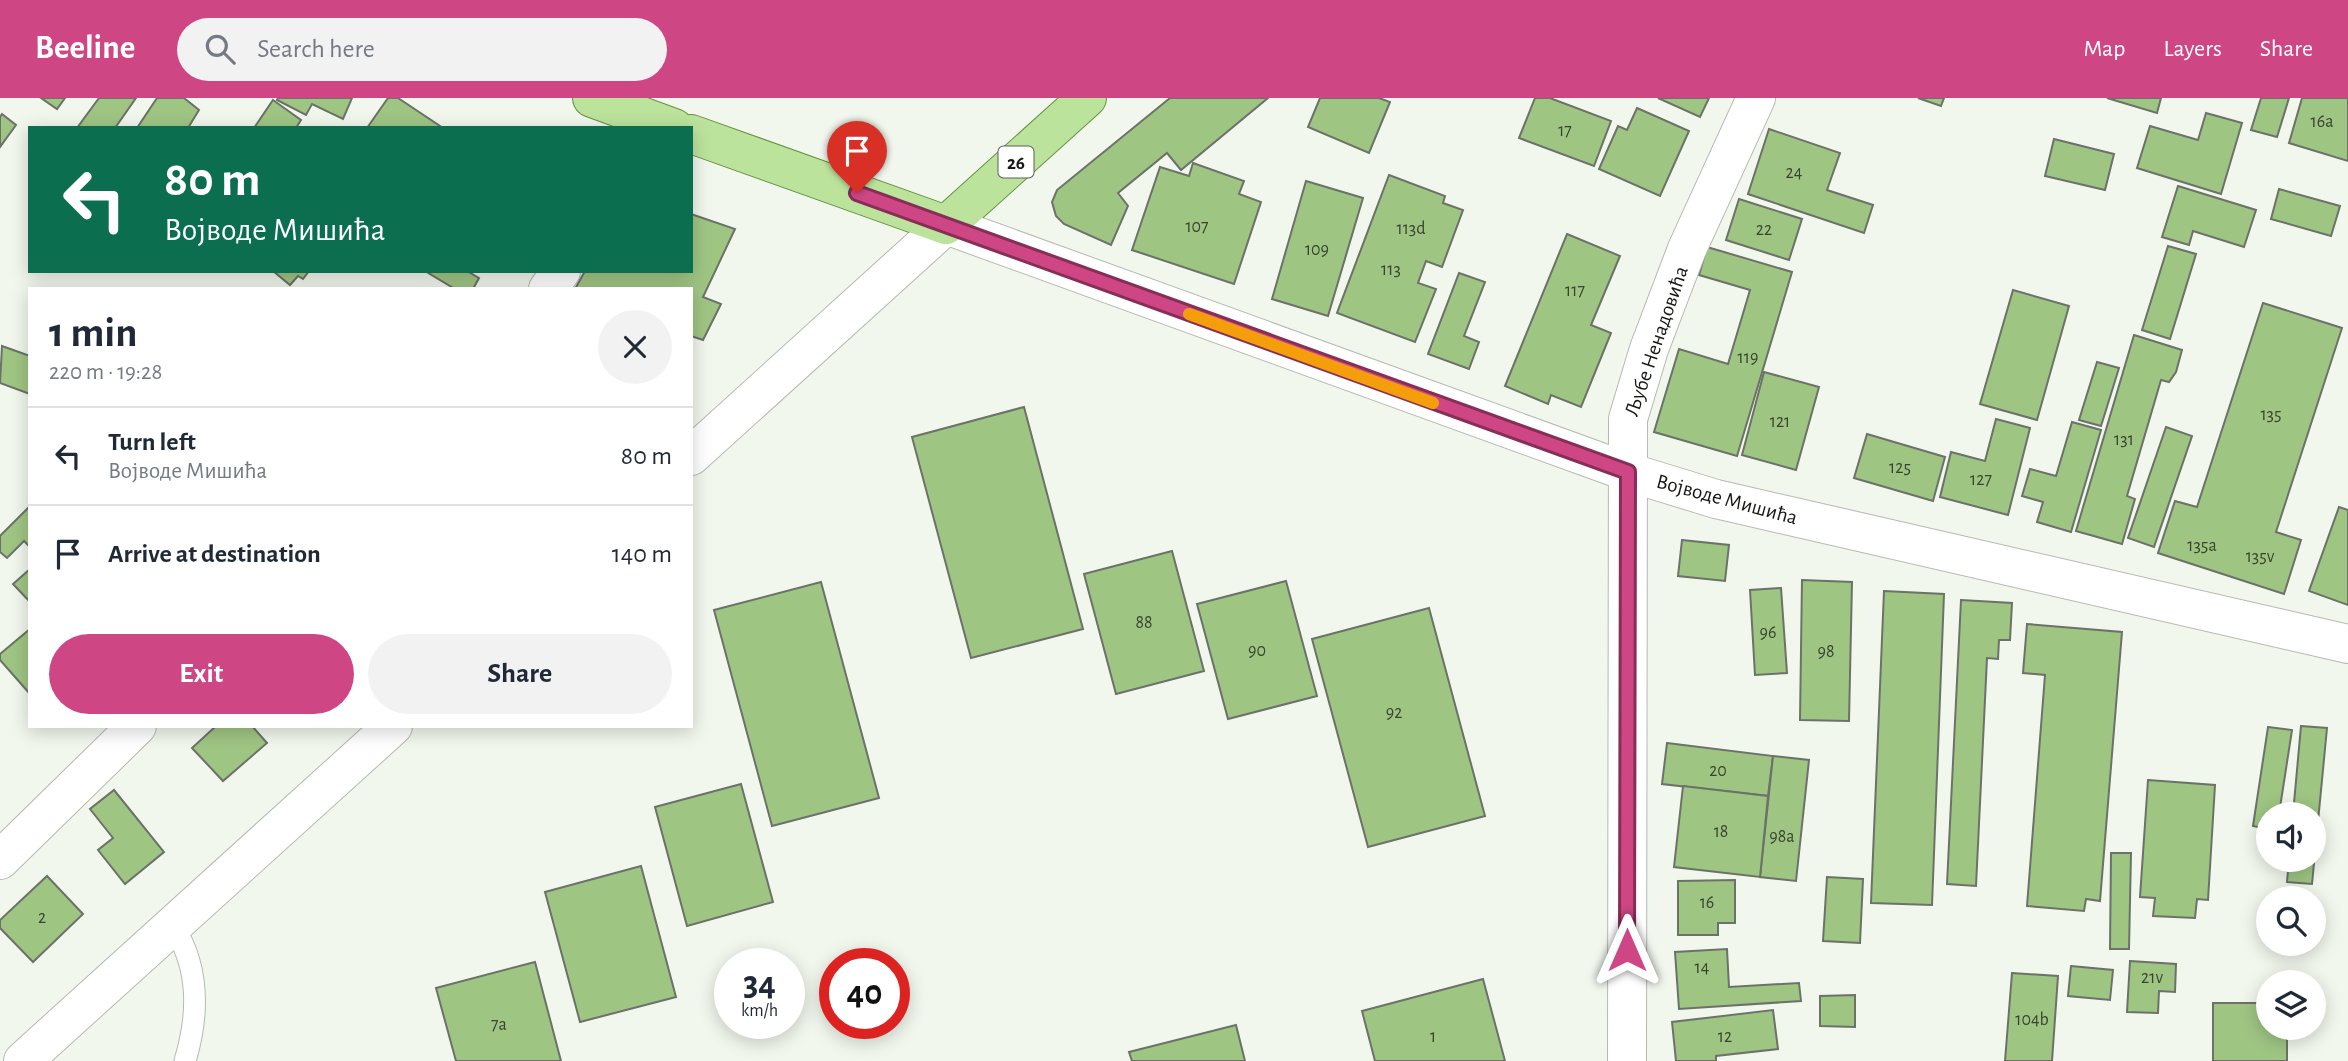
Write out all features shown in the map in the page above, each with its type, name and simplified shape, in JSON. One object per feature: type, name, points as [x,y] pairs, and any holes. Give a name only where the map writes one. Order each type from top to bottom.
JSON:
[{"type":"main road","points":[[592,98],[655,125]]},
{"type":"main road","name":"26","points":[[946,225],[1087,98]]},
{"type":"main road","name":"Војводе Мишића","points":[[693,135],[946,225]]},
{"type":"street","name":"Љубе Ненадовића","points":[[1627,1061],[1628,419],[1649,349],[1687,249],[1756,98]]},
{"type":"street","points":[[693,454],[946,225]]},
{"type":"street","name":"Војводе Мишића","points":[[946,225],[1628,472],[1716,499],[2348,644]]},
{"type":"street","points":[[0,860],[135,728]]},
{"type":"street","points":[[23,1061],[391,728]]},
{"type":"lane","points":[[173,926],[191,963],[195,988],[193,1036],[185,1061]]},
{"type":"building","points":[[41,98],[65,98],[57,109]]},
{"type":"building","points":[[99,98],[136,98],[116,126],[78,126]]},
{"type":"building","points":[[157,98],[184,98],[199,110],[189,126],[138,126]]},
{"type":"building","points":[[352,98],[343,119],[312,104],[306,115],[277,100]]},
{"type":"building","points":[[388,98],[398,98],[440,126],[368,126]]},
{"type":"building","points":[[1170,98],[1268,98],[1181,170],[1167,153],[1118,193],[1128,206],[1111,245],[1064,224],[1056,216],[1052,202],[1057,190]]},
{"type":"building","points":[[1320,98],[1379,98],[1390,102],[1369,153],[1308,127]]},
{"type":"building","points":[[1535,98],[1550,98],[1611,121],[1594,166],[1519,138]]},
{"type":"building","points":[[1658,98],[1709,98],[1700,117]]},
{"type":"building","points":[[1918,98],[1944,98],[1941,106]]},
{"type":"building","points":[[2107,98],[2161,98],[2157,113]]},
{"type":"building","points":[[2261,98],[2289,98],[2277,137],[2251,130]]},
{"type":"building","points":[[2302,98],[2348,98],[2348,161],[2289,143]]},
{"type":"building","points":[[273,100],[301,120],[297,126],[255,126]]},
{"type":"building","points":[[1637,108],[1689,131],[1660,196],[1599,169],[1618,126],[1627,130]]},
{"type":"building","points":[[2206,113],[2242,123],[2221,194],[2137,168],[2150,126],[2198,140]]},
{"type":"building","points":[[2,114],[16,125],[0,147],[0,117]]},
{"type":"building","points":[[1769,129],[1840,153],[1827,190],[1873,205],[1864,233],[1748,194]]},
{"type":"building","points":[[2054,139],[2114,154],[2105,190],[2045,176]]},
{"type":"building","points":[[1193,163],[1244,181],[1239,194],[1261,202],[1234,284],[1132,250],[1160,167],[1189,176]]},
{"type":"building","points":[[1389,175],[1445,196],[1443,203],[1463,210],[1442,267],[1426,261],[1418,283],[1436,289],[1415,342],[1337,313]]},
{"type":"building","points":[[1306,181],[1363,198],[1328,316],[1272,299]]},
{"type":"building","points":[[2178,186],[2256,210],[2244,247],[2193,231],[2189,245],[2162,237]]},
{"type":"building","points":[[2279,189],[2340,206],[2331,236],[2271,219]]},
{"type":"building","points":[[1739,199],[1802,219],[1789,260],[1726,240]]},
{"type":"building","points":[[693,215],[735,229],[703,297],[721,304],[703,340],[693,337],[693,287],[576,287],[584,273],[693,273]]},
{"type":"building","points":[[1567,234],[1620,256],[1591,325],[1611,333],[1581,407],[1551,395],[1548,404],[1505,386]]},
{"type":"building","points":[[2168,246],[2196,254],[2170,339],[2142,330]]},
{"type":"building","points":[[1707,247],[1792,272],[1737,456],[1654,432],[1679,349],[1728,364],[1750,290],[1699,275]]},
{"type":"building","points":[[275,273],[308,273],[303,279],[298,276],[290,285]]},
{"type":"building","points":[[428,273],[470,273],[479,278],[474,287],[452,287]]},
{"type":"building","points":[[1459,273],[1485,282],[1464,336],[1479,342],[1469,369],[1428,354]]},
{"type":"building","points":[[2013,290],[2069,306],[2037,420],[1980,404]]},
{"type":"building","points":[[2263,303],[2342,328],[2276,532],[2301,540],[2284,594],[2158,553],[2175,501],[2197,507]]},
{"type":"building","points":[[2134,335],[2182,350],[2176,372],[2169,382],[2161,380],[2127,496],[2135,499],[2122,544],[2076,531]]},
{"type":"building","points":[[2,346],[28,355],[28,393],[0,383]]},
{"type":"building","points":[[2097,362],[2119,368],[2101,426],[2079,420]]},
{"type":"building","points":[[1764,372],[1819,387],[1796,470],[1742,455]]},
{"type":"building","points":[[1024,407],[1083,629],[971,658],[912,437]]},
{"type":"building","points":[[1996,419],[2030,428],[2008,515],[1940,497],[1951,452],[1985,461]]},
{"type":"building","points":[[2072,422],[2101,430],[2071,532],[2037,522],[2043,502],[2022,496],[2030,469],[2056,476]]},
{"type":"building","points":[[2166,427],[2192,436],[2154,547],[2128,538]]},
{"type":"building","points":[[1867,434],[1945,457],[1933,501],[1854,478]]},
{"type":"building","points":[[2339,507],[2348,510],[2348,605],[2309,591]]},
{"type":"building","points":[[28,508],[28,545],[24,541],[7,558],[0,552],[0,536]]},
{"type":"building","points":[[1682,540],[1729,545],[1725,581],[1678,576]]},
{"type":"building","points":[[1172,551],[1204,671],[1116,694],[1084,574]]},
{"type":"building","points":[[28,571],[28,600],[13,584]]},
{"type":"building","points":[[1802,580],[1852,582],[1849,721],[1800,720]]},
{"type":"building","points":[[1286,581],[1317,696],[1228,719],[1197,604]]},
{"type":"building","points":[[821,582],[879,798],[772,826],[714,610]]},
{"type":"building","points":[[1781,588],[1787,673],[1755,675],[1750,590]]},
{"type":"building","points":[[1884,591],[1944,594],[1932,905],[1871,903]]},
{"type":"building","points":[[1961,600],[2012,603],[2010,640],[1999,640],[1998,659],[1987,658],[1976,886],[1947,884]]},
{"type":"building","points":[[1429,608],[1485,816],[1368,847],[1312,639]]},
{"type":"building","points":[[2027,624],[2122,632],[2100,901],[2086,899],[2084,911],[2027,906],[2045,675],[2023,673]]},
{"type":"building","points":[[28,631],[28,692],[0,660],[0,654]]},
{"type":"building","points":[[2301,726],[2327,728],[2320,802],[2294,802]]},
{"type":"building","points":[[2268,727],[2292,730],[2281,802],[2257,802]]},
{"type":"building","points":[[214,728],[254,728],[267,743],[223,781],[192,748]]},
{"type":"building","points":[[1667,743],[1773,756],[1768,796],[1662,784]]},
{"type":"building","points":[[1773,756],[1809,760],[1796,881],[1760,877]]},
{"type":"building","points":[[2148,780],[2215,785],[2208,900],[2197,899],[2195,918],[2153,916],[2155,898],[2140,897]]},
{"type":"building","points":[[741,784],[773,902],[687,926],[655,807]]},
{"type":"building","points":[[1683,786],[1768,796],[1760,877],[1674,867]]},
{"type":"building","points":[[114,790],[164,852],[125,884],[98,850],[113,838],[90,809]]},
{"type":"building","points":[[2111,853],[2131,853],[2129,949],[2110,949]]},
{"type":"building","points":[[641,866],[676,997],[580,1022],[545,892]]},
{"type":"building","points":[[2288,872],[2313,872],[2312,884],[2287,882]]},
{"type":"building","points":[[47,876],[83,914],[33,962],[0,928],[0,920]]},
{"type":"building","points":[[1827,877],[1863,879],[1860,943],[1823,941]]},
{"type":"building","points":[[1735,880],[1735,923],[1718,923],[1718,935],[1678,935],[1678,881]]},
{"type":"building","points":[[1727,949],[1729,987],[1799,983],[1801,1001],[1679,1009],[1675,952]]},
{"type":"building","points":[[2130,961],[2176,964],[2175,992],[2159,991],[2158,1013],[2127,1012]]},
{"type":"building","points":[[535,962],[561,1061],[456,1061],[436,988]]},
{"type":"building","points":[[2071,966],[2113,970],[2110,1000],[2068,996]]},
{"type":"building","points":[[2012,973],[2058,976],[2052,1061],[2005,1061]]},
{"type":"building","points":[[1483,979],[1505,1061],[1375,1061],[1362,1011]]},
{"type":"building","points":[[1855,995],[1855,1027],[1820,1026],[1820,996]]},
{"type":"building","points":[[2213,1003],[2256,1003],[2256,1040],[2287,1040],[2287,1061],[2213,1061]]},
{"type":"building","points":[[1773,1010],[1778,1049],[1716,1056],[1716,1061],[1676,1061],[1672,1022]]},
{"type":"building","points":[[1236,1025],[1245,1061],[1132,1061],[1129,1052]]},
{"type":"slow traffic","points":[[1189,314],[1433,403]]},
{"type":"route","points":[[857,193],[1628,472],[1627,950]]}]
